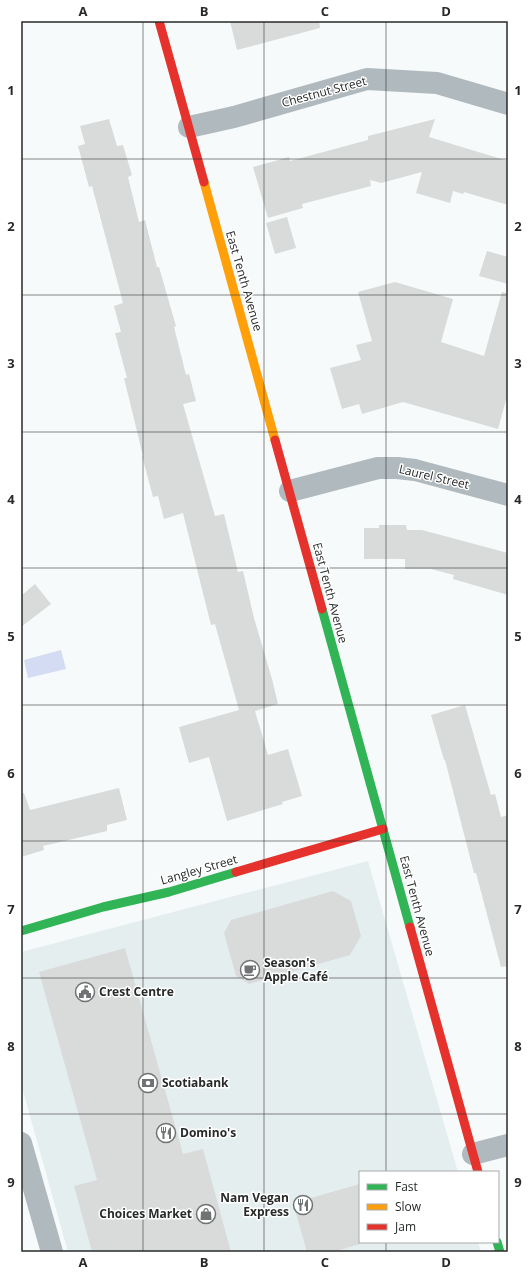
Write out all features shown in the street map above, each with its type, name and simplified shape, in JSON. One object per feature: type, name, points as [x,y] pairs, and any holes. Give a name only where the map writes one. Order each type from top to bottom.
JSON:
[{"type":"main road","name":"East Tenth Avenue","points":[[159,21],[475,1163]]},
{"type":"main road","name":"Langley Street","points":[[21,931],[103,907],[169,892],[383,829]]},
{"type":"street","name":"Chestnut Street","points":[[189,127],[234,117],[367,79],[437,84],[508,104]]},
{"type":"street","name":"Laurel Street","points":[[290,491],[378,468],[397,468],[422,472],[508,495]]},
{"type":"street","points":[[21,1143],[52,1252]]},
{"type":"street","points":[[475,1163],[508,1144]]},
{"type":"shaded area","name":"Crest Centre","points":[[368,861],[458,1171],[359,1171],[359,1243],[478,1243],[481,1252],[68,1252],[21,1084],[21,952]]},
{"type":"water","points":[[61,650],[66,669],[28,678],[24,660]]},
{"type":"building","points":[[230,21],[319,21],[320,28],[237,50]]},
{"type":"building","points":[[109,119],[117,146],[123,145],[132,175],[128,177],[139,222],[145,220],[157,267],[159,267],[176,326],[174,327],[186,375],[189,374],[196,401],[183,404],[215,516],[224,514],[238,572],[243,571],[254,618],[272,679],[278,704],[255,711],[268,755],[288,749],[302,796],[282,802],[283,804],[227,821],[209,757],[189,763],[179,727],[239,710],[215,624],[211,625],[183,513],[164,519],[158,496],[153,497],[124,378],[127,378],[115,333],[121,332],[114,306],[123,303],[92,186],[89,187],[78,146],[85,144],[80,126]]},
{"type":"building","points":[[435,119],[429,137],[508,161],[508,205],[464,192],[463,194],[453,191],[450,203],[416,193],[422,172],[381,183],[370,180],[371,186],[302,204],[303,208],[268,218],[253,167],[289,157],[290,161],[368,140],[368,136]]},
{"type":"building","points":[[287,217],[296,248],[275,254],[266,223]]},
{"type":"building","points":[[487,251],[508,257],[508,284],[479,276]]},
{"type":"building","points":[[395,282],[453,299],[441,342],[484,356],[502,292],[508,293],[508,393],[498,429],[403,402],[362,414],[359,404],[342,409],[330,368],[361,360],[356,345],[372,341],[358,292]]},
{"type":"building","points":[[379,525],[406,525],[407,530],[422,530],[508,553],[508,595],[453,579],[454,575],[431,569],[405,569],[405,559],[364,559],[364,528],[379,528]]},
{"type":"building","points":[[35,584],[51,604],[21,627],[21,596]]},
{"type":"building","points":[[465,705],[491,795],[495,794],[501,817],[508,815],[508,966],[501,967],[476,873],[474,873],[445,760],[431,715]]},
{"type":"building","points":[[119,788],[127,820],[107,825],[107,831],[43,846],[44,850],[21,857],[21,793],[24,793],[30,810]]},
{"type":"building","points":[[333,891],[351,901],[361,936],[350,955],[249,984],[236,976],[224,933],[231,920]]},
{"type":"building","points":[[125,948],[183,1154],[203,1149],[231,1252],[92,1252],[74,1186],[97,1180],[39,972]]},
{"type":"building","points":[[359,1184],[360,1244],[333,1252],[307,1252],[293,1203]]},
{"type":"traffic: fast","points":[[322,609],[410,927]]},
{"type":"traffic: fast","points":[[21,931],[103,907],[169,892],[236,872]]},
{"type":"traffic: fast","points":[[497,1243],[500,1252]]},
{"type":"traffic: slow","points":[[204,182],[275,440]]},
{"type":"traffic: jam","points":[[159,21],[204,182]]},
{"type":"traffic: jam","points":[[275,440],[322,609]]},
{"type":"traffic: jam","points":[[236,872],[383,829]]},
{"type":"traffic: jam","points":[[410,927],[478,1171]]},
{"type":"place","name":"Season's Apple Café","points":[[250,970]]},
{"type":"place","name":"Crest Centre","points":[[85,992]]},
{"type":"place","name":"Scotiabank","points":[[148,1083]]},
{"type":"place","name":"Domino's","points":[[166,1133]]},
{"type":"place","name":"Nam Vegan Express","points":[[303,1205]]},
{"type":"place","name":"Choices Market","points":[[206,1214]]}]
